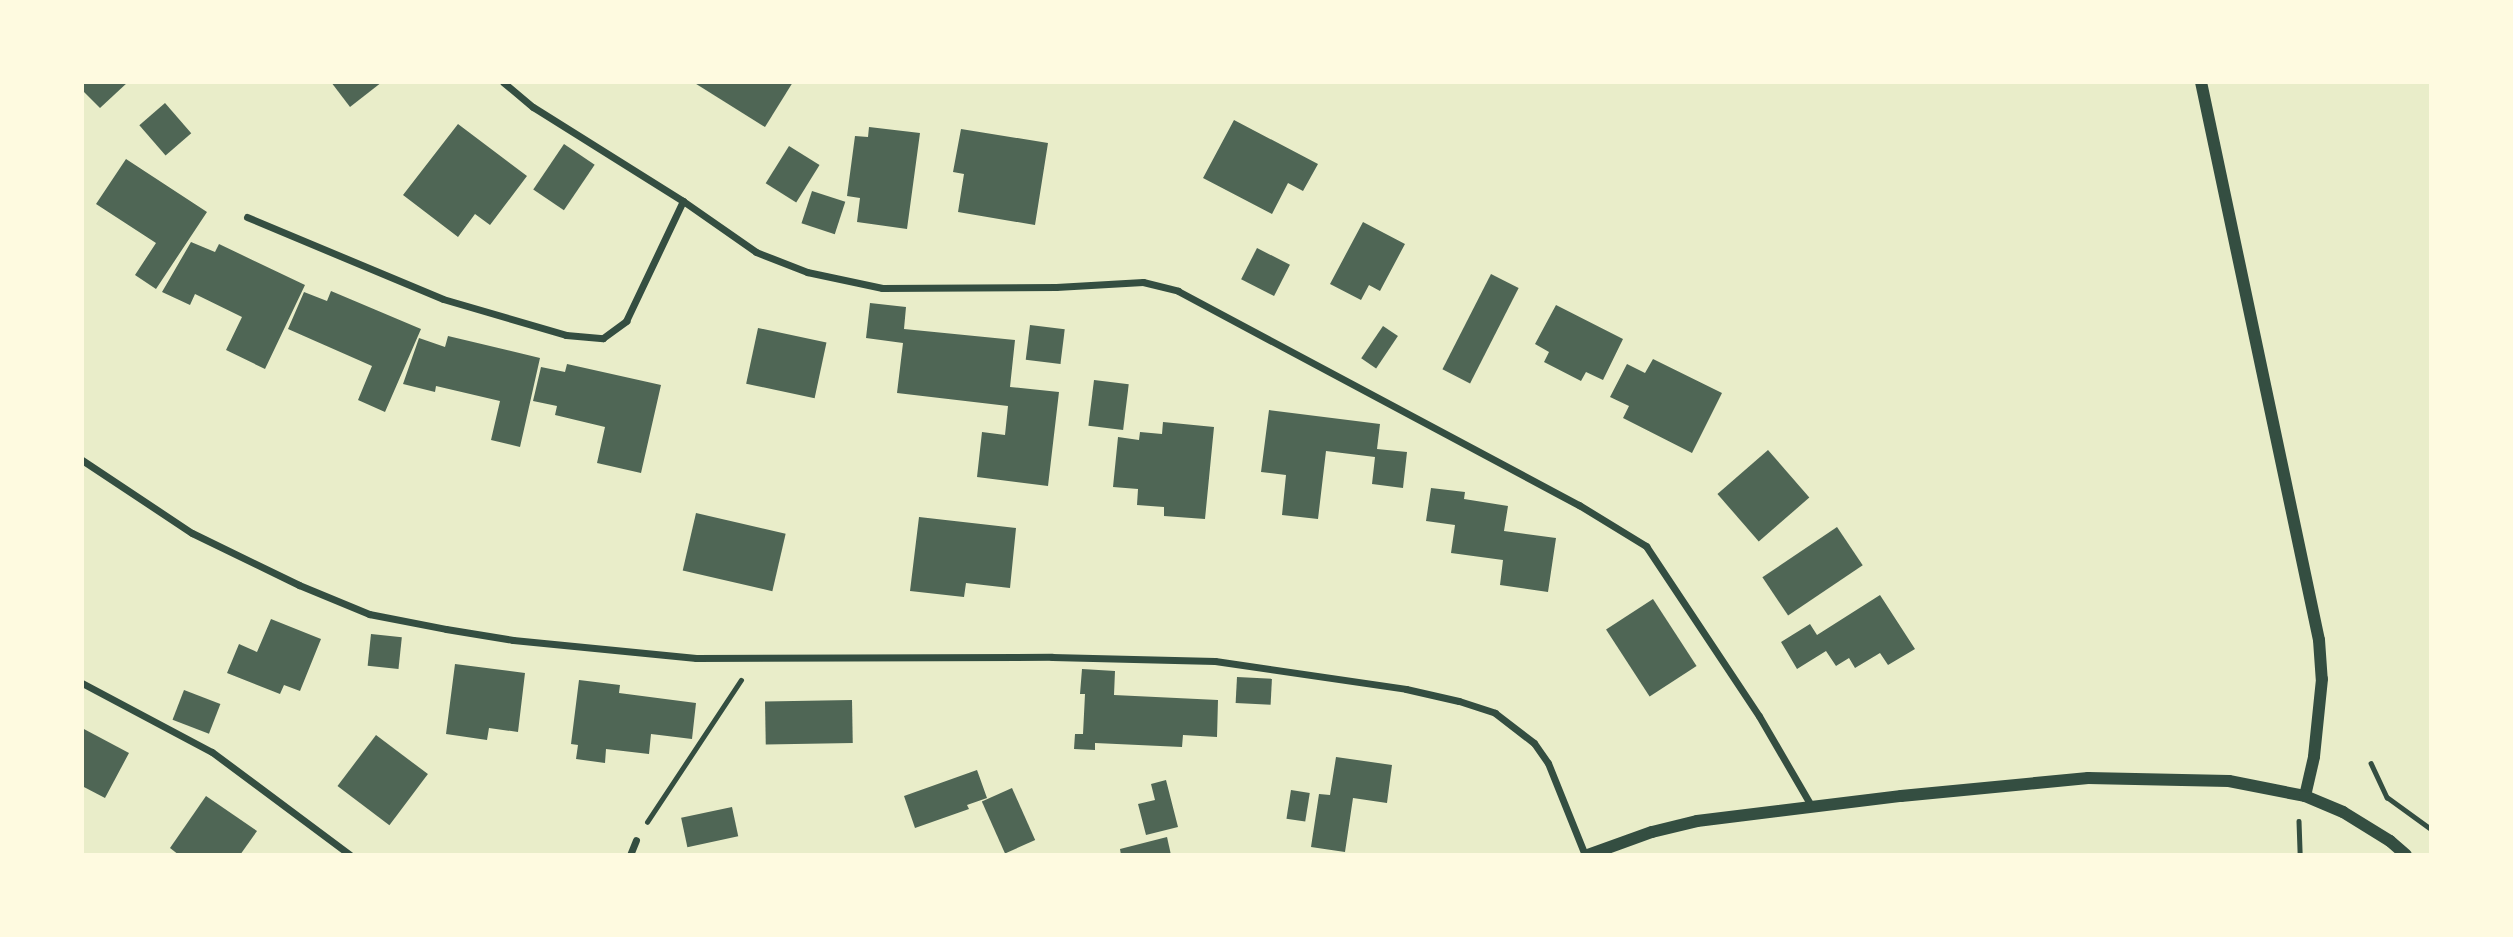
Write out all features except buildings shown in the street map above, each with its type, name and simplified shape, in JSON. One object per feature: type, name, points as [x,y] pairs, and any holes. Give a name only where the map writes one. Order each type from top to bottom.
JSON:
[{"type":"street","points":[[503,82],[533,107],[683,201],[756,252],[807,272],[848,283],[921,290],[1143,282],[1178,291],[1579,505],[1646,546],[1759,716],[1812,807]]},
{"type":"street","points":[[2202,82],[2319,640],[2322,679],[2314,757],[2305,796]]},
{"type":"street","points":[[247,217],[443,299],[585,339],[603,338],[626,321],[683,201]]},
{"type":"street","points":[[82,460],[192,533],[299,585],[369,614],[513,640],[695,658],[757,656],[1216,661],[1406,689],[1459,701],[1495,713],[1534,743],[1548,763],[1587,855],[1652,832],[1697,821],[2088,778],[2229,782],[2305,796],[2343,811],[2406,855]]},
{"type":"street","points":[[82,684],[212,752],[351,855]]},
{"type":"street","points":[[630,855],[636,840]]},
{"type":"path","points":[[636,840],[757,656]]},
{"type":"path","points":[[2371,763],[2387,797],[2431,829]]},
{"type":"path","points":[[2300,855],[2297,830],[2305,796]]}]
